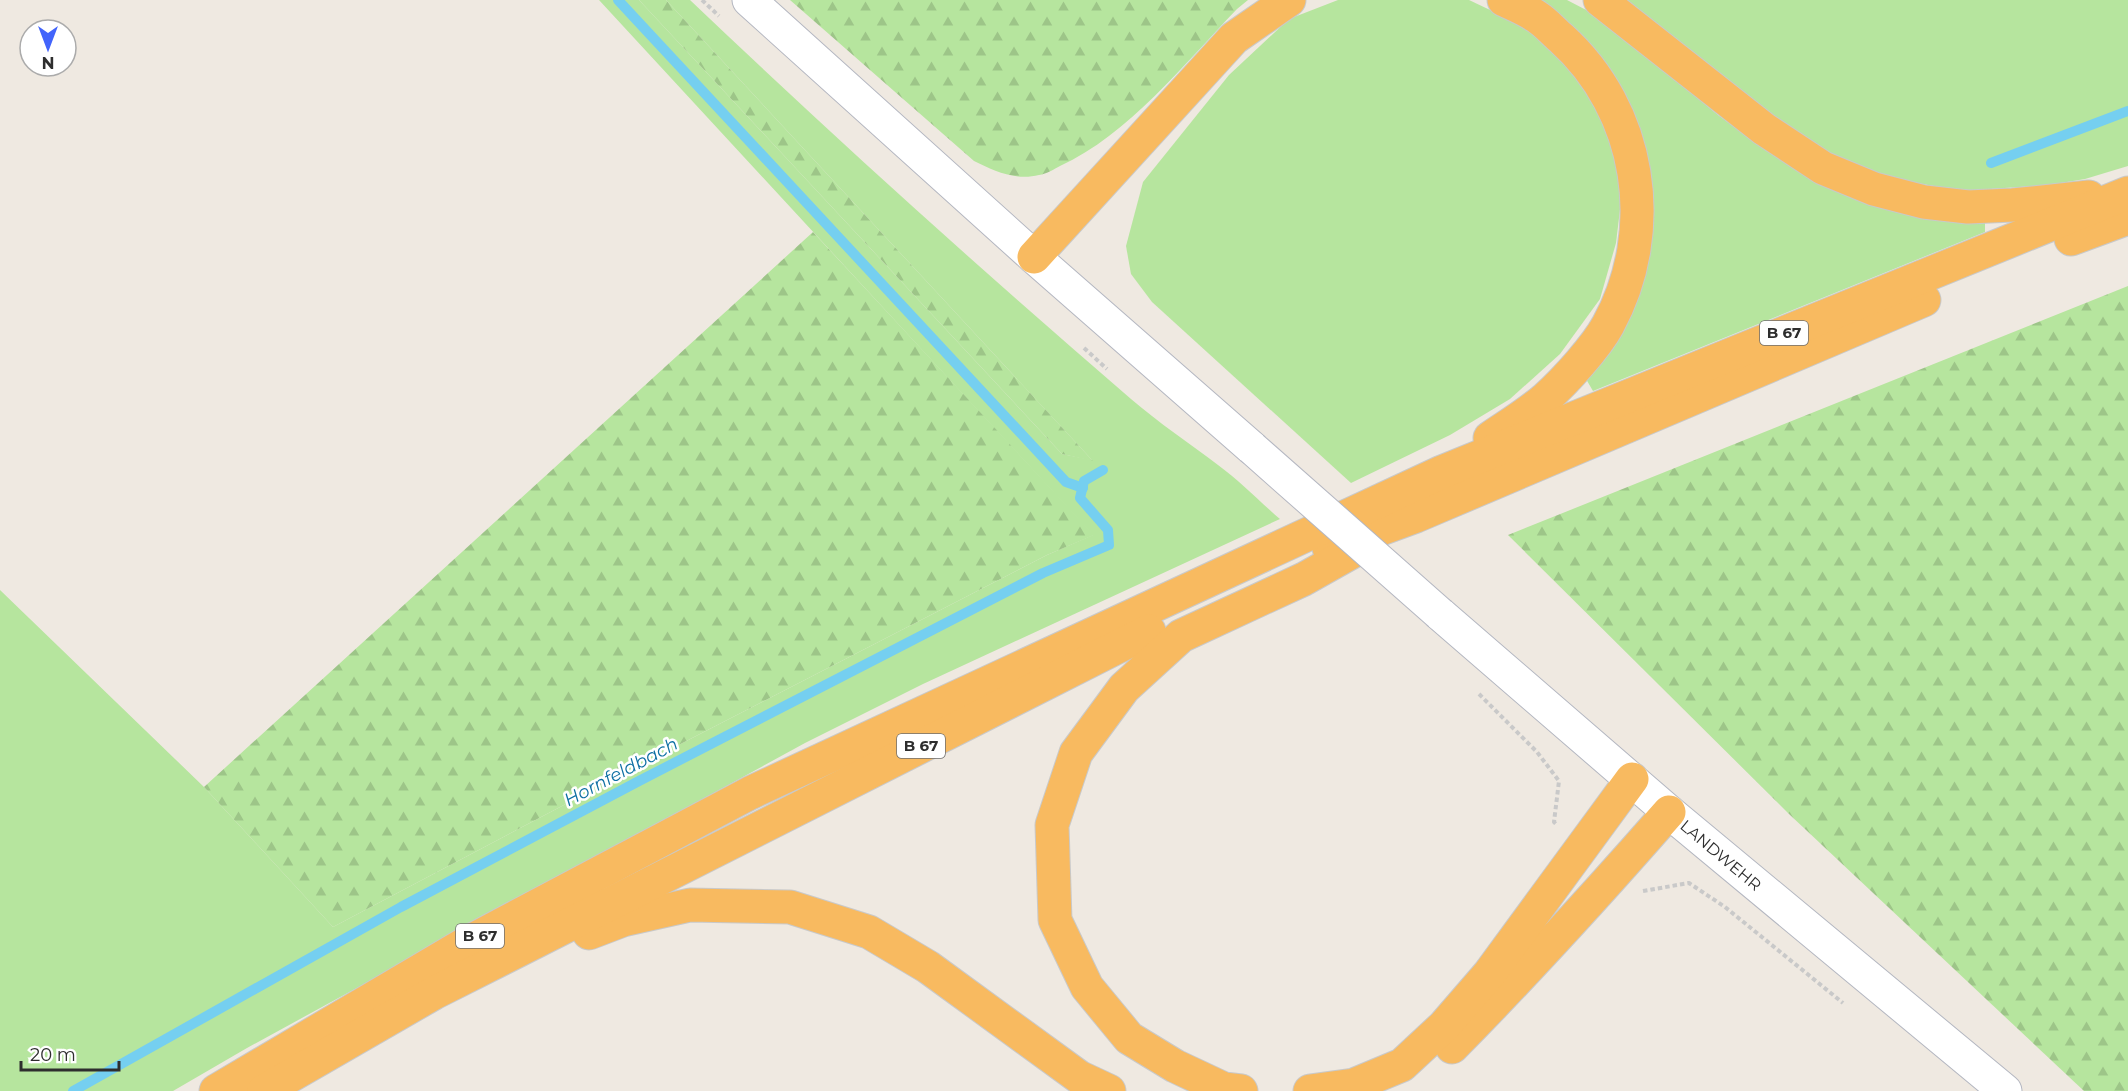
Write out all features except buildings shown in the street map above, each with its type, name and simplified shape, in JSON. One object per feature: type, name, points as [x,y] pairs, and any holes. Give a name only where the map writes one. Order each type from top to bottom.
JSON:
[{"type":"highway","points":[[1034,257],[1234,39],[1289,0]]},
{"type":"highway","points":[[1442,472],[1546,399],[1579,364],[1607,326],[1622,294],[1633,257],[1638,222],[1637,182],[1625,135],[1604,88],[1576,52],[1537,17],[1504,0]]},
{"type":"highway","points":[[1600,0],[1764,129],[1823,168],[1874,189],[1924,202],[1968,207],[2128,201]]},
{"type":"highway","name":"B 67","points":[[216,1091],[465,944],[750,793],[1442,472],[2128,201]]},
{"type":"highway","name":"B 67","points":[[264,1091],[434,993],[1171,620],[1300,559],[1416,516],[2054,244],[2128,201]]},
{"type":"highway","points":[[1241,1091],[1224,1089],[1184,1071],[1129,1038],[1087,987],[1055,920],[1052,825],[1076,753],[1124,688],[1181,636],[1304,579],[1416,516]]},
{"type":"highway","points":[[1310,1091],[1353,1085],[1402,1065],[1444,1026],[1489,974],[1632,779]]},
{"type":"highway","points":[[1397,1091],[1423,1077],[1491,1008],[1669,812]]},
{"type":"highway","points":[[434,993],[623,920],[690,905],[790,907],[869,932],[928,967],[1079,1077],[1109,1091]]},
{"type":"main road","name":"LANDWEHR","points":[[749,0],[1034,257],[1440,614],[1669,812],[2005,1091]]},
{"type":"path","points":[[1475,690],[1538,752],[1559,781],[1554,822],[1583,845]]},
{"type":"path","points":[[1616,872],[1641,892],[1689,883],[1725,907],[1851,1010]]},
{"type":"green space","points":[[599,0],[639,0],[1062,454],[1092,460],[666,0],[690,0],[1019,302],[1131,399],[1226,471],[1280,519],[923,684],[805,743],[247,1048],[173,1091],[0,1091],[0,590],[204,787],[333,927],[632,769],[1047,555],[1093,535]]},
{"type":"green space","points":[[639,0],[666,0],[1093,461],[1062,454]]},
{"type":"green space","points":[[790,0],[1248,0],[1154,96],[1109,136],[1085,153],[1048,173],[1022,177],[997,171],[974,161]]},
{"type":"green space","points":[[1338,0],[1469,0],[1526,27],[1580,77],[1610,135],[1622,193],[1616,243],[1600,299],[1560,354],[1510,399],[1450,435],[1351,483],[1152,302],[1131,274],[1126,246],[1143,182],[1229,75],[1289,19]]},
{"type":"green space","points":[[1537,0],[1567,0],[1590,12],[1718,115],[1767,151],[1808,177],[1985,220],[1985,232],[1593,391],[1586,379],[1650,189]]},
{"type":"green space","points":[[1623,0],[2128,0],[2128,166],[2085,179],[2049,185],[1961,191],[1895,179],[1854,166],[1810,145]]},
{"type":"green space","points":[[813,232],[1094,535],[1047,555],[632,769],[333,927],[204,787]]},
{"type":"green space","points":[[2128,286],[2128,1091],[2084,1091],[1789,814],[1508,535]]},
{"type":"waterway","points":[[618,0],[1066,482],[1083,488]]},
{"type":"waterway","name":"Hornfeldbach","points":[[1991,163],[2128,111]]},
{"type":"waterway","name":"Hornfeldbach","points":[[73,1091],[401,907],[639,781],[1043,573],[1109,545],[1108,530],[1080,498],[1084,481],[1103,470]]}]
